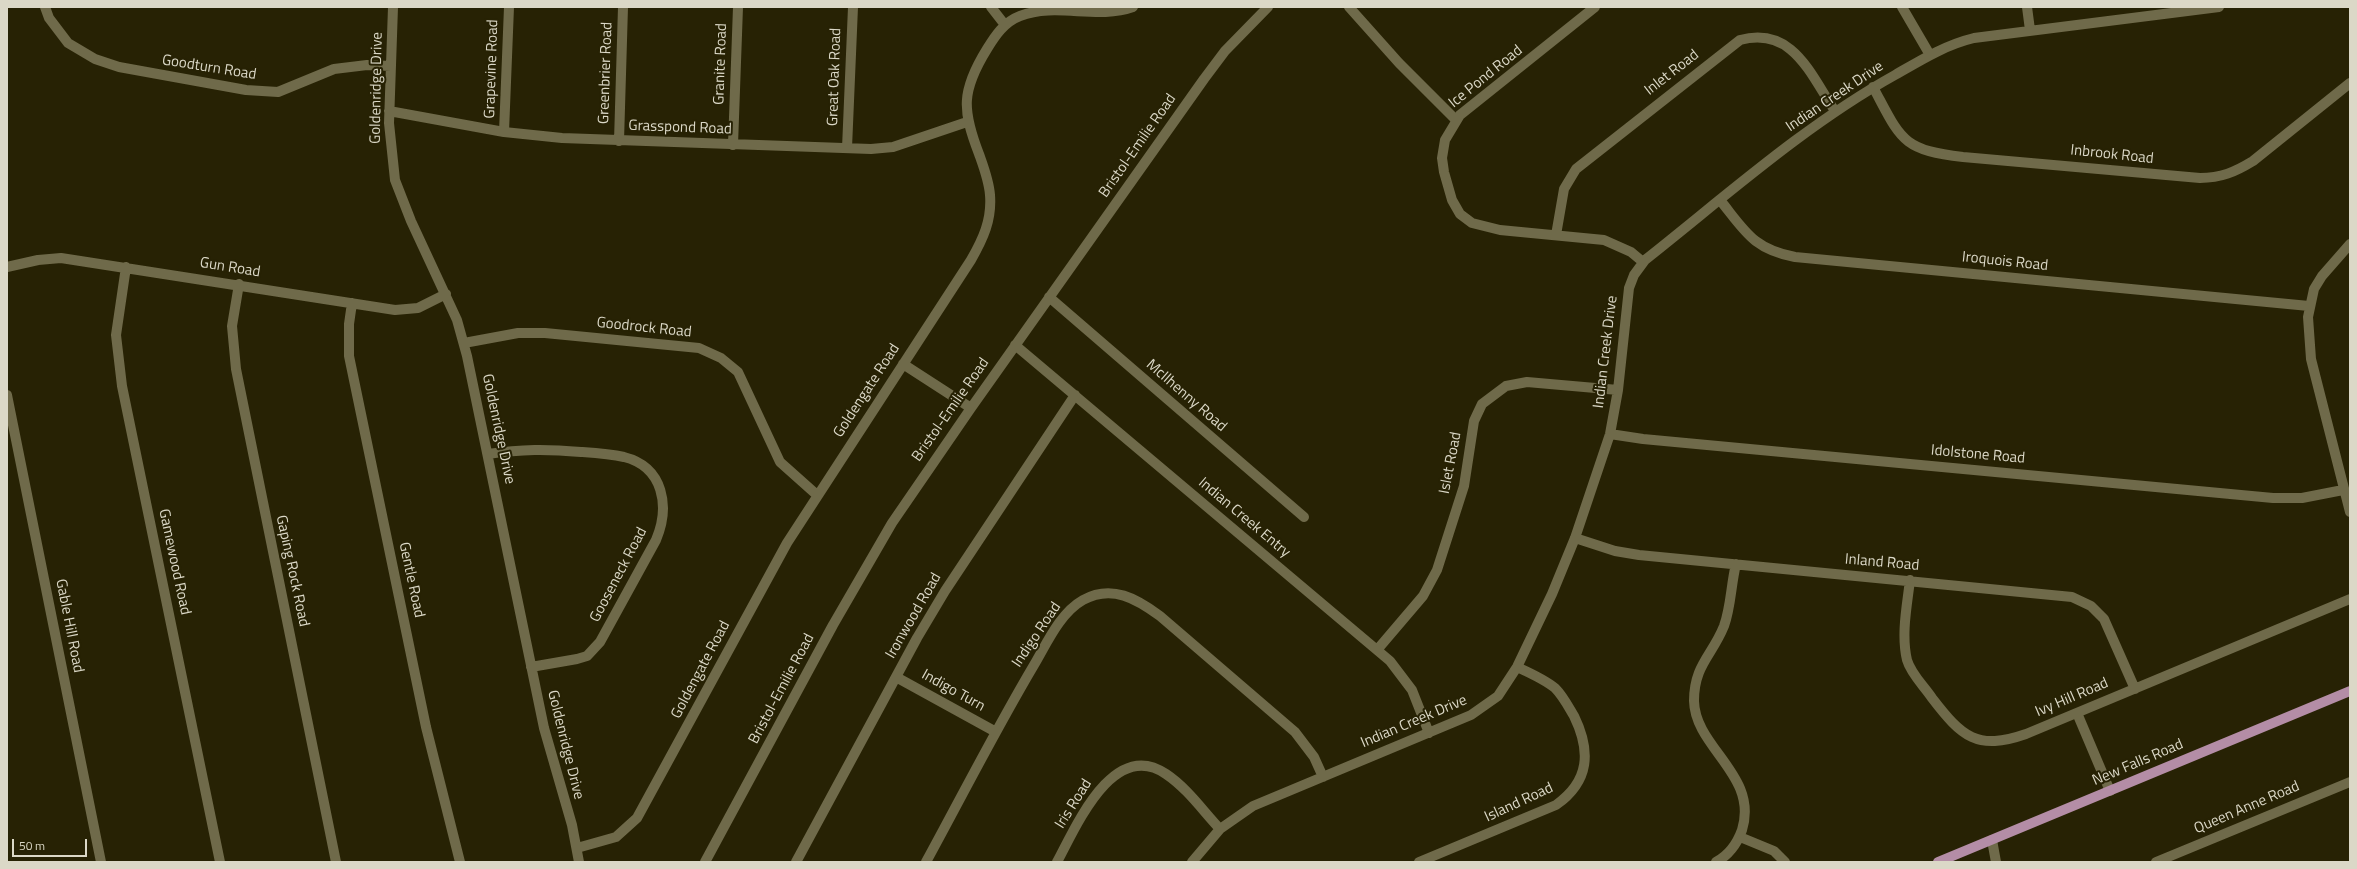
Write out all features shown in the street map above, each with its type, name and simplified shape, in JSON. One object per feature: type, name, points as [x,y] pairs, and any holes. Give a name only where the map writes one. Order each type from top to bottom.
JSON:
[{"type":"main road","name":"New Falls Road","points":[[1938,862],[2350,691]]},
{"type":"street","name":"Goodturn Road","points":[[45,7],[49,18],[68,43],[95,59],[119,67],[246,90],[278,92],[334,70],[367,65],[391,66]]},
{"type":"street","name":"Goldenridge Drive","points":[[393,7],[389,111],[395,180],[411,221],[446,294],[464,343],[544,728],[577,848],[579,862]]},
{"type":"street","name":"Grapevine Road","points":[[504,132],[509,7]]},
{"type":"street","name":"Greenbrier Road","points":[[619,141],[624,7]]},
{"type":"street","name":"Granite Road","points":[[733,145],[738,7]]},
{"type":"street","name":"Great Oak Road","points":[[847,148],[853,7]]},
{"type":"street","points":[[991,7],[1005,25]]},
{"type":"street","name":"Goldengate Road","points":[[577,848],[616,837],[638,818],[770,572],[817,495],[971,260],[985,235],[988,224],[989,187],[967,122],[968,88],[973,73],[992,41],[1005,25],[1012,20],[1033,12],[1093,9],[1115,12],[1134,7]]},
{"type":"street","name":"Bristol-Emilie Road","points":[[705,862],[871,558],[919,482],[1204,79],[1225,51],[1268,7]]},
{"type":"street","points":[[1349,7],[1399,63],[1456,120]]},
{"type":"street","name":"Ice Pond Road","points":[[1595,7],[1456,120],[1447,134],[1442,158],[1452,200],[1460,214],[1472,223],[1482,226],[1604,240],[1632,252],[1643,262]]},
{"type":"street","points":[[1902,7],[1930,55]]},
{"type":"street","points":[[2026,7],[2030,30]]},
{"type":"street","name":"Indian Creek Drive","points":[[1192,862],[1220,829],[1253,806],[1471,715],[1498,696],[1517,667],[1552,594],[1575,538],[1610,434],[1618,390],[1629,288],[1643,262],[1720,200],[1834,112],[1873,87],[1930,55],[1958,42],[1974,38],[2030,30],[2219,7]]},
{"type":"street","name":"Inlet Road","points":[[1556,235],[1564,189],[1576,169],[1740,40],[1764,37],[1774,39],[1788,46],[1834,112]]},
{"type":"street","name":"Inbrook Road","points":[[1873,87],[1902,137],[1918,148],[1928,151],[1963,157],[2200,178],[2226,176],[2241,168],[2350,83]]},
{"type":"street","name":"Grasspond Road","points":[[389,111],[504,132],[619,141],[847,148],[894,147],[967,122]]},
{"type":"street","name":"Iroquois Road","points":[[1720,200],[1755,242],[1776,254],[2309,306]]},
{"type":"street","points":[[2350,244],[2322,276],[2314,289],[2309,306],[2308,338],[2311,359],[2343,490],[2350,512]]},
{"type":"street","name":"Gun Road","points":[[7,267],[50,258],[126,267],[407,310],[423,306],[446,294]]},
{"type":"street","name":"Gamewood Road","points":[[126,267],[116,335],[122,386],[220,862]]},
{"type":"street","name":"Gaping Rock Road","points":[[239,284],[232,326],[236,369],[336,862]]},
{"type":"street","name":"McIlhenny Road","points":[[1049,297],[1304,517]]},
{"type":"street","name":"Gentle Road","points":[[352,302],[349,324],[349,356],[426,727],[460,862]]},
{"type":"street","name":"Goodrock Road","points":[[464,343],[512,334],[545,333],[699,348],[721,358],[738,372],[780,462],[817,495]]},
{"type":"street","name":"Indian Creek Entry","points":[[1015,345],[1377,650],[1399,672],[1412,690],[1429,733]]},
{"type":"street","points":[[903,364],[970,408]]},
{"type":"street","name":"Islet Road","points":[[1377,650],[1423,596],[1437,570],[1464,486],[1474,421],[1482,404],[1506,386],[1527,382],[1618,390]]},
{"type":"street","name":"Ironwood Road","points":[[796,862],[896,677],[945,591],[1075,395]]},
{"type":"street","name":"Gable Hill Road","points":[[7,396],[9,413],[101,862]]},
{"type":"street","name":"Idolstone Road","points":[[1610,434],[1643,439],[2265,497],[2302,498],[2343,490]]},
{"type":"street","name":"Gooseneck Road","points":[[488,454],[530,448],[624,457],[642,467],[654,477],[662,494],[662,523],[656,540],[600,642],[587,656],[531,667]]},
{"type":"street","name":"Inland Road","points":[[1575,538],[1615,550],[1639,555],[2063,595],[2082,601],[2098,611],[2104,619],[2135,689]]},
{"type":"street","points":[[1716,862],[1728,853],[1740,837],[1745,814],[1741,788],[1701,725],[1694,703],[1695,686],[1698,673],[1718,639],[1727,616],[1736,564]]},
{"type":"street","name":"Ivy Hill Road","points":[[1910,580],[1905,628],[1907,660],[1920,682],[1946,717],[1961,731],[1984,741],[1998,742],[2026,734],[2350,599]]},
{"type":"street","name":"Indigo Road","points":[[926,862],[996,732],[1046,645],[1068,612],[1090,597],[1113,593],[1124,594],[1142,603],[1160,616],[1295,732],[1314,757],[1323,777]]},
{"type":"street","name":"Island Road","points":[[1419,862],[1556,805],[1568,796],[1577,784],[1583,770],[1585,750],[1579,726],[1568,705],[1554,687],[1517,667]]},
{"type":"street","name":"Indigo Turn","points":[[896,677],[996,732]]},
{"type":"street","points":[[2077,713],[2110,791]]},
{"type":"street","name":"Iris Road","points":[[1057,862],[1088,805],[1101,787],[1113,776],[1138,767],[1152,768],[1165,773],[1186,792],[1220,829]]},
{"type":"street","name":"Queen Anne Road","points":[[2156,862],[2350,782]]},
{"type":"street","points":[[1740,837],[1774,852],[1785,862]]},
{"type":"street","points":[[1992,840],[1996,862]]}]
